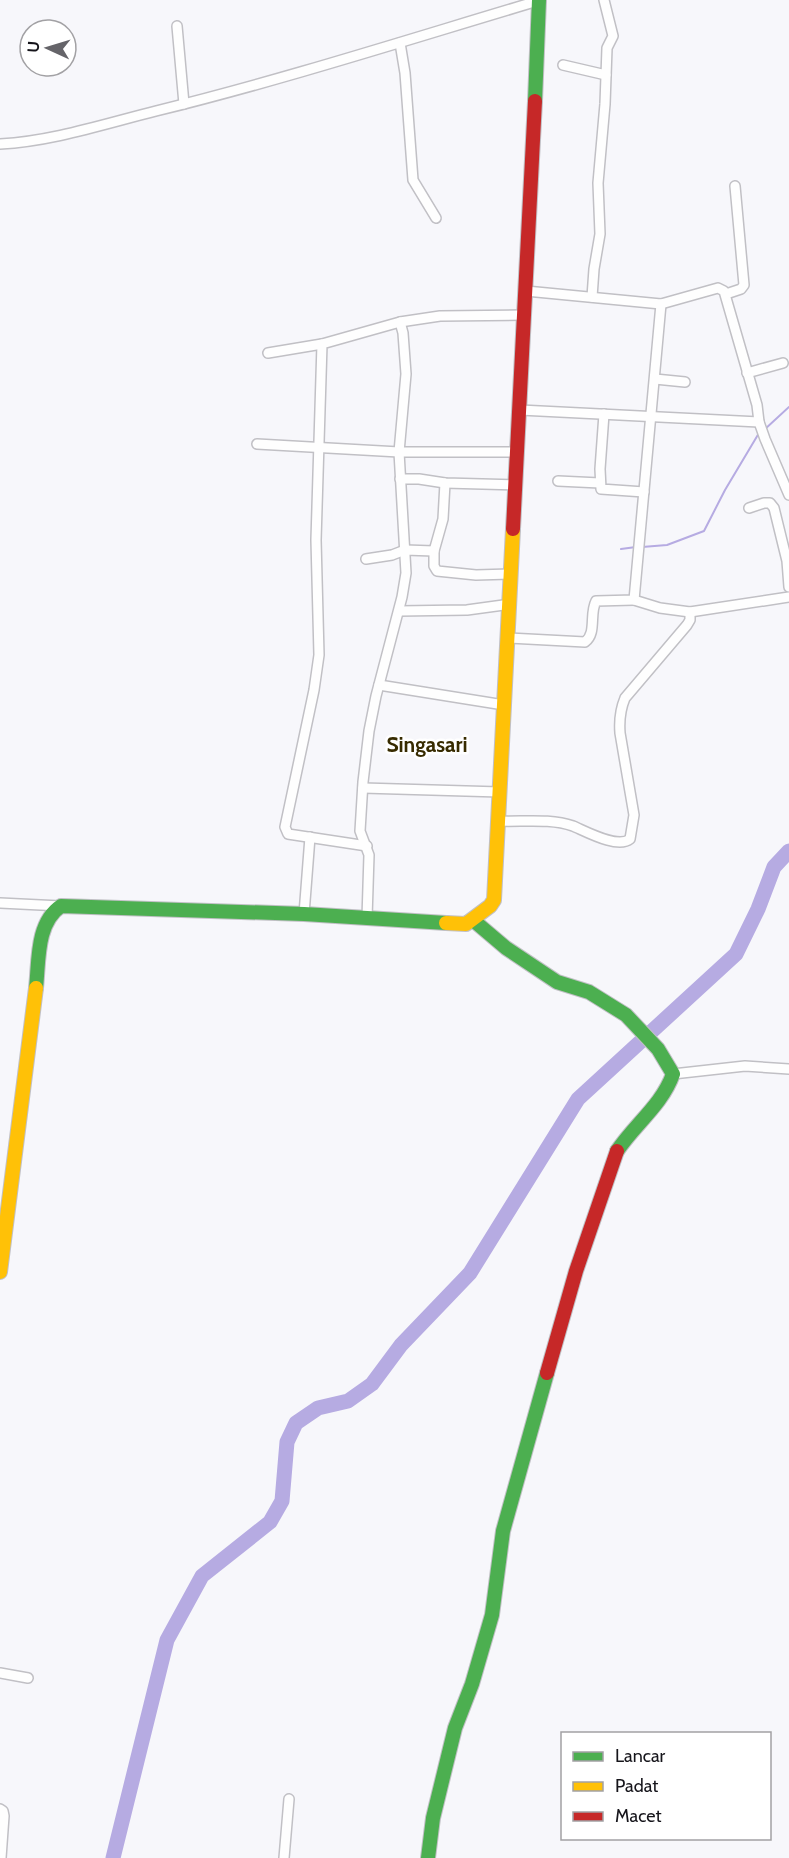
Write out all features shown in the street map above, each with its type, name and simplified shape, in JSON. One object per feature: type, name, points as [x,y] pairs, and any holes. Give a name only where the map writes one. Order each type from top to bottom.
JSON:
[{"type":"street","points":[[0,144],[56,136],[184,104],[400,43],[540,0],[494,900],[490,906],[466,924],[304,914],[0,903]]},
{"type":"street","points":[[592,297],[600,234],[598,183],[608,44],[613,36],[604,0]]},
{"type":"street","points":[[177,26],[184,104]]},
{"type":"street","points":[[400,43],[405,73],[413,180],[436,218]]},
{"type":"street","points":[[563,65],[606,75]]},
{"type":"street","points":[[726,294],[741,289],[744,285],[735,186]]},
{"type":"street","points":[[526,291],[661,304],[718,288],[726,294],[757,405],[760,425],[789,495]]},
{"type":"street","points":[[634,600],[661,304]]},
{"type":"street","points":[[268,353],[322,344],[400,322],[440,316],[524,315]]},
{"type":"street","points":[[367,918],[370,868],[367,846],[360,831],[369,731],[399,611],[405,573],[399,452],[406,374],[400,322]]},
{"type":"street","points":[[322,344],[316,540],[319,655],[285,827],[288,834],[367,846]]},
{"type":"street","points":[[747,373],[783,363]]},
{"type":"street","points":[[655,379],[685,382]]},
{"type":"street","points":[[520,410],[760,425]]},
{"type":"street","points":[[604,414],[600,483],[603,490],[644,492]]},
{"type":"street","points":[[257,444],[399,452],[517,452]]},
{"type":"street","points":[[400,479],[516,485]]},
{"type":"street","points":[[558,481],[600,483]]},
{"type":"street","points":[[445,483],[443,519],[434,551],[434,566],[437,571],[476,575],[512,574]]},
{"type":"street","points":[[749,508],[767,502],[774,508],[787,561],[789,587]]},
{"type":"street","points":[[366,560],[405,550],[434,551]]},
{"type":"street","points":[[509,638],[585,642],[591,634],[593,607],[596,601],[634,600],[660,608],[690,612],[789,597]]},
{"type":"street","points":[[399,611],[467,610],[510,604]]},
{"type":"street","points":[[499,821],[545,821],[569,825],[610,841],[622,843],[630,839],[634,815],[620,733],[619,720],[622,706],[625,698],[687,626],[690,612]]},
{"type":"street","points":[[379,685],[504,705]]},
{"type":"street","points":[[363,788],[500,792]]},
{"type":"street","points":[[304,914],[310,837]]},
{"type":"street","points":[[0,1272],[43,931],[47,918],[62,906]]},
{"type":"street","points":[[428,1858],[433,1818],[455,1728],[472,1684],[492,1615],[503,1531],[576,1270],[616,1152],[625,1138],[658,1102],[669,1086],[673,1074],[660,1050],[630,1019],[602,998],[578,987],[563,985],[540,971],[491,936],[473,920]]},
{"type":"street","points":[[673,1074],[745,1066],[789,1069]]},
{"type":"street","points":[[0,1673],[27,1678]]},
{"type":"street","points":[[284,1858],[289,1799]]},
{"type":"street","points":[[0,1809],[4,1816],[1,1858]]},
{"type":"waterway","points":[[764,430],[789,407]]},
{"type":"waterway","points":[[642,547],[667,545],[704,531],[759,433]]},
{"type":"waterway","points":[[621,549],[636,547]]},
{"type":"waterway","points":[[113,1858],[167,1640],[202,1576],[270,1522],[282,1501],[287,1442],[296,1423],[318,1408],[348,1401],[372,1384],[401,1345],[470,1273],[578,1099],[736,954],[758,909],[774,867],[789,851]]},
{"type":"traffic: fast","points":[[535,101],[539,0]]},
{"type":"traffic: fast","points":[[36,988],[43,932],[53,913],[61,906],[304,914],[446,923]]},
{"type":"traffic: fast","points":[[473,920],[506,948],[557,982],[589,992],[626,1015],[658,1049],[673,1074],[655,1105],[617,1151]]},
{"type":"traffic: fast","points":[[428,1858],[433,1818],[455,1728],[472,1684],[492,1615],[503,1531],[547,1373]]},
{"type":"traffic: slow","points":[[446,923],[466,924],[490,906],[494,900],[513,529]]},
{"type":"traffic: slow","points":[[0,1272],[36,988]]},
{"type":"traffic: jam","points":[[513,529],[535,101]]},
{"type":"traffic: jam","points":[[547,1373],[576,1271],[617,1151]]},
{"type":"district","name":"Singasari","points":[[427,745]]}]
